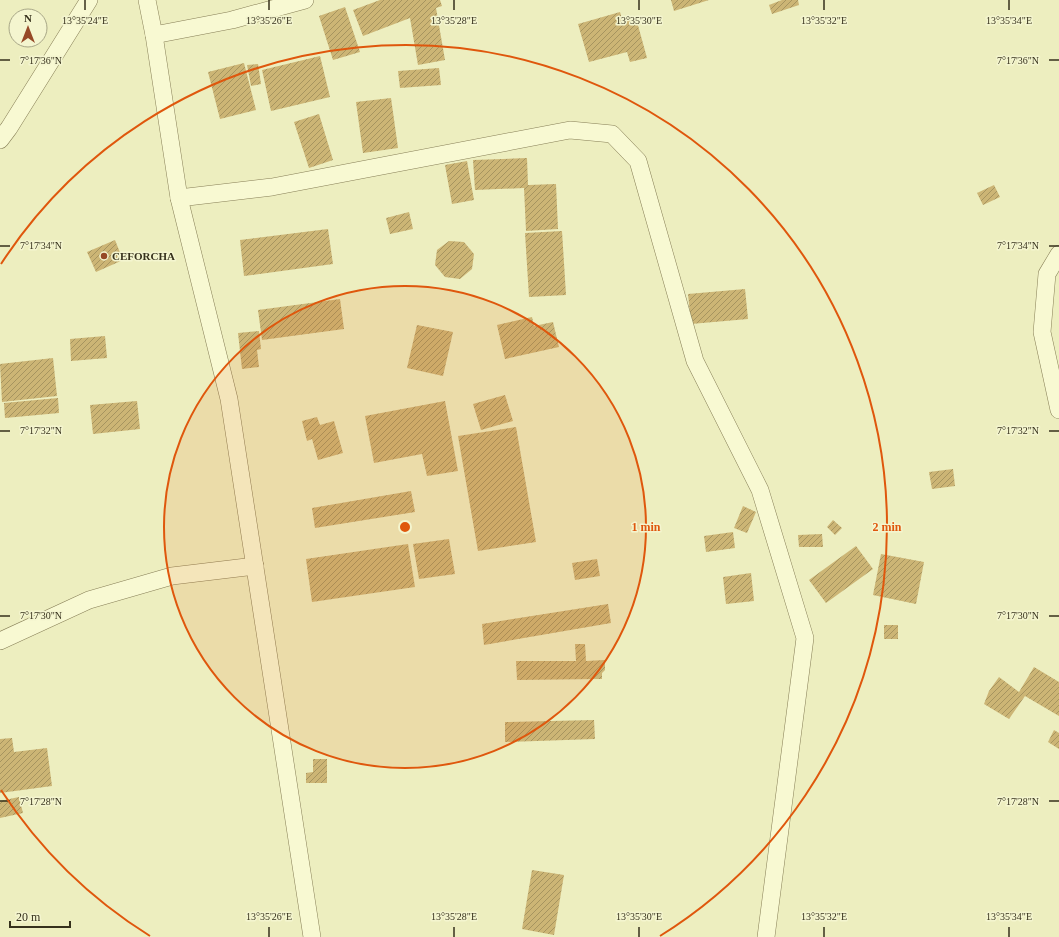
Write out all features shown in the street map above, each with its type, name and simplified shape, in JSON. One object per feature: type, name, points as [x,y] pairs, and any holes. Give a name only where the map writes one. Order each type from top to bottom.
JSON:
[{"type":"street","points":[[0,140],[89,0]]},
{"type":"street","points":[[148,0],[179,198],[229,398],[312,937]]},
{"type":"street","points":[[154,35],[232,20],[306,0]]},
{"type":"street","points":[[179,198],[272,187],[570,130],[612,134],[638,161],[695,361],[760,490],[805,638],[766,937]]},
{"type":"street","points":[[1059,254],[1047,274],[1042,332],[1059,410]]},
{"type":"street","points":[[0,641],[89,600],[172,576],[255,566]]},
{"type":"building","points":[[380,0],[440,0],[442,6],[436,8],[445,60],[418,65],[410,18],[363,36],[353,10]]},
{"type":"building","points":[[671,0],[709,0],[674,11]]},
{"type":"building","points":[[782,0],[798,0],[799,5],[772,14],[769,5]]},
{"type":"building","points":[[345,7],[360,52],[333,60],[319,16]]},
{"type":"building","points":[[620,12],[623,22],[636,18],[647,58],[630,62],[627,52],[589,62],[578,24]]},
{"type":"building","points":[[320,56],[330,97],[271,111],[262,70]]},
{"type":"building","points":[[244,63],[256,110],[220,119],[208,72]]},
{"type":"building","points":[[258,64],[261,84],[251,86],[247,65]]},
{"type":"building","points":[[439,68],[441,85],[400,88],[398,71]]},
{"type":"building","points":[[391,98],[398,148],[363,153],[356,102]]},
{"type":"building","points":[[319,114],[333,160],[309,168],[294,122]]},
{"type":"building","points":[[527,158],[528,185],[556,184],[558,229],[526,231],[524,188],[475,190],[473,160]]},
{"type":"building","points":[[467,161],[474,200],[452,204],[445,165]]},
{"type":"building","points":[[994,185],[1000,197],[983,205],[977,193]]},
{"type":"building","points":[[409,212],[413,229],[390,234],[386,218]]},
{"type":"building","points":[[328,229],[333,264],[244,276],[240,240]]},
{"type":"building","points":[[562,231],[566,295],[529,297],[525,233]]},
{"type":"building","points":[[115,240],[123,260],[96,272],[87,252]]},
{"type":"building","points":[[449,241],[464,242],[474,254],[472,269],[460,279],[445,277],[435,265],[437,250]]},
{"type":"building","points":[[745,289],[748,319],[691,324],[688,294]]},
{"type":"building","points":[[340,299],[344,329],[262,340],[258,310]]},
{"type":"building","points":[[532,317],[534,326],[553,322],[559,347],[505,359],[497,325]]},
{"type":"building","points":[[417,325],[453,332],[443,376],[407,368]]},
{"type":"building","points":[[259,331],[261,349],[257,350],[259,367],[242,369],[238,333]]},
{"type":"building","points":[[105,336],[107,358],[71,361],[70,339]]},
{"type":"building","points":[[53,358],[57,396],[2,402],[0,364]]},
{"type":"building","points":[[505,395],[513,421],[481,430],[473,404]]},
{"type":"building","points":[[58,398],[59,413],[5,418],[4,403]]},
{"type":"building","points":[[137,401],[140,429],[93,434],[90,405]]},
{"type":"building","points":[[445,401],[458,471],[427,476],[422,454],[374,463],[365,416]]},
{"type":"building","points":[[317,417],[320,425],[334,421],[343,453],[318,460],[312,439],[307,441],[302,421]]},
{"type":"building","points":[[516,427],[536,542],[478,551],[458,436]]},
{"type":"building","points":[[953,469],[955,486],[932,489],[929,472]]},
{"type":"building","points":[[411,491],[415,512],[315,528],[312,508]]},
{"type":"building","points":[[743,506],[756,512],[747,533],[734,528]]},
{"type":"building","points":[[833,520],[842,528],[835,535],[827,527]]},
{"type":"building","points":[[733,532],[735,548],[706,552],[704,536]]},
{"type":"building","points":[[822,534],[823,547],[799,547],[798,535]]},
{"type":"building","points":[[449,539],[455,574],[419,579],[413,544]]},
{"type":"building","points":[[408,544],[415,587],[312,602],[306,559]]},
{"type":"building","points":[[856,546],[873,569],[826,603],[809,580]]},
{"type":"building","points":[[881,554],[924,562],[916,604],[873,595]]},
{"type":"building","points":[[597,559],[600,576],[575,580],[572,563]]},
{"type":"building","points":[[751,573],[754,601],[726,604],[723,577]]},
{"type":"building","points":[[608,604],[611,623],[484,645],[482,624]]},
{"type":"building","points":[[884,625],[898,625],[898,639],[884,639]]},
{"type":"building","points":[[575,644],[585,644],[586,661],[605,660],[605,670],[602,673],[602,679],[517,680],[516,661],[576,661]]},
{"type":"building","points":[[1034,667],[1059,682],[1059,716],[1025,696],[1009,719],[984,704],[989,691],[999,677],[1019,692]]},
{"type":"building","points":[[594,720],[595,739],[505,742],[505,722]]},
{"type":"building","points":[[1054,730],[1059,733],[1059,749],[1048,742]]},
{"type":"building","points":[[12,738],[14,752],[47,748],[52,786],[0,793],[0,739]]},
{"type":"building","points":[[313,759],[327,759],[327,783],[306,783],[306,773],[313,772]]},
{"type":"building","points":[[19,797],[23,813],[0,818],[0,801]]},
{"type":"building","points":[[532,870],[564,875],[554,935],[522,929]]},
{"type":"place","name":"CEFORCHA","points":[[104,256]]}]
